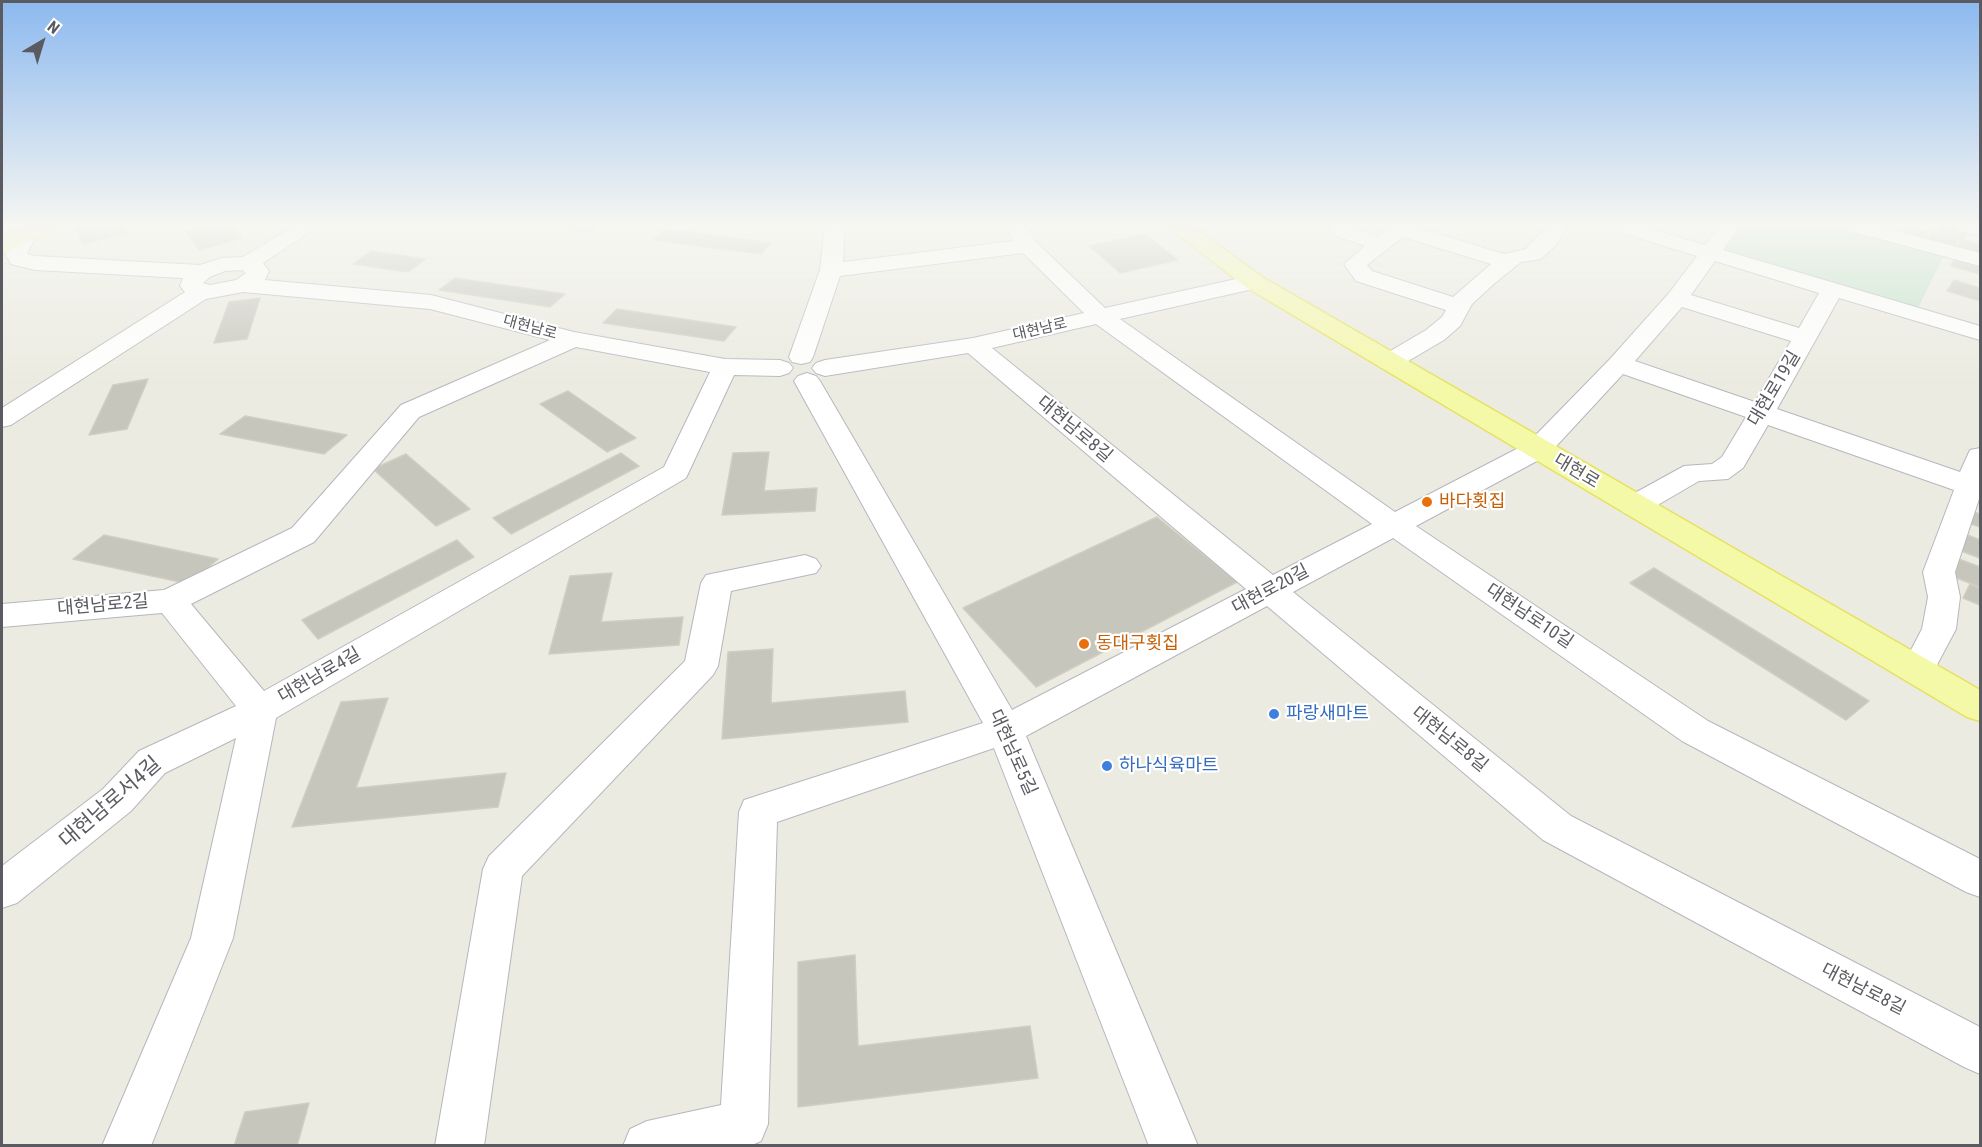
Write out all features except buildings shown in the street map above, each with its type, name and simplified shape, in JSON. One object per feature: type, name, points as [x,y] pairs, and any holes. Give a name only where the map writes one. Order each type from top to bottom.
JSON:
[{"type":"main road","name":"대현로","points":[[1251,280],[1980,707]]},
{"type":"street","points":[[150,280],[198,282]]},
{"type":"street","points":[[177,280],[198,282],[222,291],[238,280]]},
{"type":"street","name":"대현남로","points":[[282,280],[431,302],[573,339],[725,367],[803,368],[973,345],[1254,282]]},
{"type":"street","points":[[803,368],[828,280]]},
{"type":"street","name":"대현남로10길","points":[[1062,280],[1100,316],[1394,525],[1695,731],[1980,879]]},
{"type":"street","points":[[1375,280],[1459,307]]},
{"type":"street","points":[[1389,362],[1435,335],[1452,321],[1459,307],[1486,280]]},
{"type":"street","points":[[1538,449],[1619,364],[1677,298],[1690,280]]},
{"type":"street","points":[[1801,280],[1980,333]]},
{"type":"street","points":[[2,418],[198,282]]},
{"type":"street","points":[[1807,338],[1833,289]]},
{"type":"street","name":"대현로19길","points":[[1634,506],[1694,472],[1718,473],[1733,462],[1760,413],[1807,338],[1677,298]]},
{"type":"street","points":[[170,600],[303,535],[410,411],[573,339]]},
{"type":"street","name":"대현남로8길","points":[[973,345],[1268,592],[1557,828],[1980,1051]]},
{"type":"street","points":[[1619,364],[1969,485]]},
{"type":"street","name":"대현남로4길","points":[[126,1146],[212,938],[260,710],[676,472],[725,367]]},
{"type":"street","name":"대현남로5길","points":[[803,368],[1005,730],[1174,1146]]},
{"type":"street","name":"대현로20길","points":[[647,1146],[744,1124],[758,812],[1005,730],[1538,449]]},
{"type":"street","points":[[1918,669],[1939,629],[1944,597],[1939,572],[1969,526],[1969,485],[1980,456]]},
{"type":"street","points":[[459,1146],[503,869],[701,666],[717,583],[805,566]]},
{"type":"street","name":"대현남로2길","points":[[2,615],[170,600],[260,710]]},
{"type":"street","name":"대현남로서4길","points":[[2,890],[117,800],[152,762],[260,710]]},
{"type":"green space","points":[[1815,280],[1932,280],[1917,310]]},
{"type":"place","name":"바다횟집","points":[[1427,502]]},
{"type":"place","name":"동대구횟집","points":[[1084,644]]},
{"type":"place","name":"파랑새마트","points":[[1274,714]]},
{"type":"place","name":"하나식육마트","points":[[1107,766]]}]
